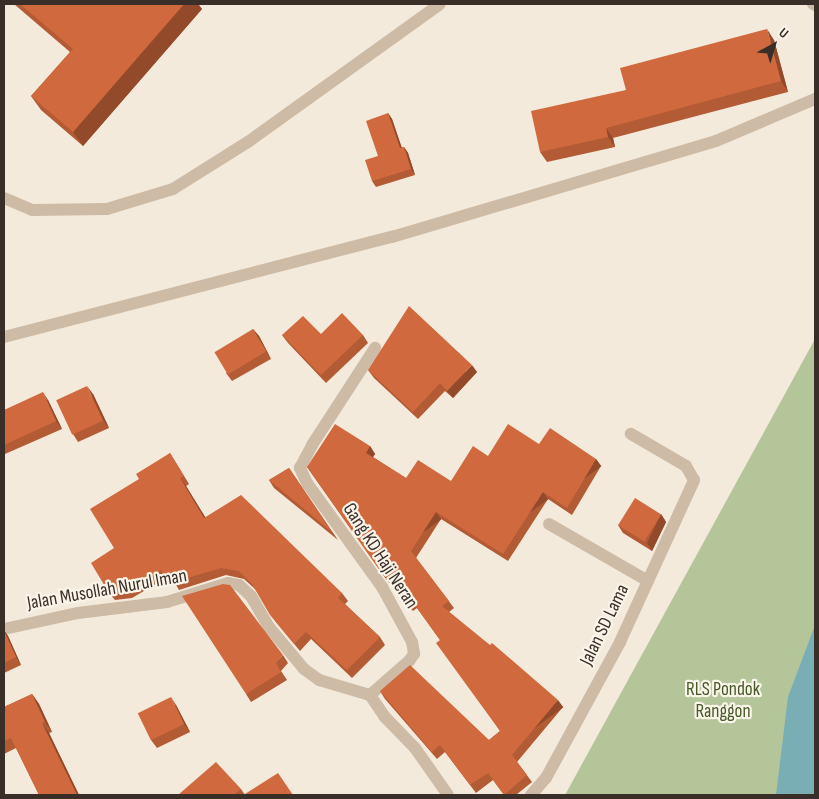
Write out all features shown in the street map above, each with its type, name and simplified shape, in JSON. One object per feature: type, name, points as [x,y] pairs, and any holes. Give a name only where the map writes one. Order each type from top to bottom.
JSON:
[{"type":"street","points":[[4,198],[32,210],[107,209],[173,189],[248,142],[440,4]]},
{"type":"street","points":[[4,337],[430,226],[716,142],[815,98]]},
{"type":"street","name":"Gang KD Haji Neran","points":[[370,695],[409,661],[414,654],[412,642],[382,587],[302,475],[300,468],[322,429],[375,348]]},
{"type":"street","name":"Jalan SD Lama","points":[[531,795],[546,778],[597,685],[694,480],[686,466],[631,434]]},
{"type":"street","points":[[550,524],[648,580]]},
{"type":"street","name":"Jalan Musollah Nurul Iman","points":[[4,629],[78,613],[167,602],[228,583],[239,584],[251,596],[265,622],[304,669],[319,680],[370,695]]},
{"type":"street","points":[[370,695],[384,716],[415,748],[448,795]]},
{"type":"green space","name":"RLS Pondok Ranggon","points":[[815,339],[815,795],[565,795]]},
{"type":"water","points":[[815,625],[815,795],[776,795],[788,697]]},
{"type":"building","points":[[20,4],[184,4],[73,132],[31,96],[73,49]]},
{"type":"building","points":[[767,29],[781,81],[606,128],[608,137],[540,152],[531,111],[626,90],[620,68]]},
{"type":"building","points":[[388,113],[400,148],[404,147],[411,169],[372,181],[365,160],[378,156],[366,121]]},
{"type":"building","points":[[409,306],[472,365],[447,391],[440,383],[413,412],[368,370]]},
{"type":"building","points":[[342,313],[363,335],[321,375],[282,335],[303,316],[321,334]]},
{"type":"building","points":[[253,329],[266,351],[228,374],[214,352]]},
{"type":"building","points":[[87,386],[103,420],[72,435],[56,400]]},
{"type":"building","points":[[43,392],[56,421],[4,445],[4,410]]},
{"type":"building","points":[[335,424],[370,446],[366,453],[406,478],[418,460],[451,481],[473,446],[488,456],[508,424],[539,444],[550,428],[596,459],[567,508],[543,492],[503,554],[436,512],[411,551],[449,601],[442,606],[490,645],[492,643],[558,700],[512,755],[527,775],[504,795],[488,773],[470,785],[440,745],[432,752],[380,691],[410,665],[489,740],[500,731],[436,643],[440,640],[412,601],[408,604],[381,572],[307,467]]},
{"type":"building","points":[[170,453],[184,476],[180,478],[204,518],[241,495],[342,593],[338,598],[380,637],[347,670],[306,632],[294,644],[270,615],[252,584],[239,571],[221,568],[174,582],[170,575],[166,578],[161,570],[127,590],[109,593],[91,563],[114,548],[90,509],[139,479],[136,474]]},
{"type":"building","points":[[289,468],[332,532],[269,480]]},
{"type":"building","points":[[635,498],[661,514],[644,542],[618,525]]},
{"type":"building","points":[[223,584],[230,585],[283,655],[276,663],[281,672],[246,694],[182,596]]},
{"type":"building","points":[[4,631],[16,657],[4,663]]},
{"type":"building","points":[[32,694],[45,722],[42,723],[77,795],[39,795],[11,738],[4,741],[4,707]]},
{"type":"building","points":[[171,697],[184,724],[151,740],[138,713]]},
{"type":"building","points":[[216,762],[241,789],[234,795],[178,795]]},
{"type":"building","points":[[278,773],[293,795],[245,795],[245,794]]}]
